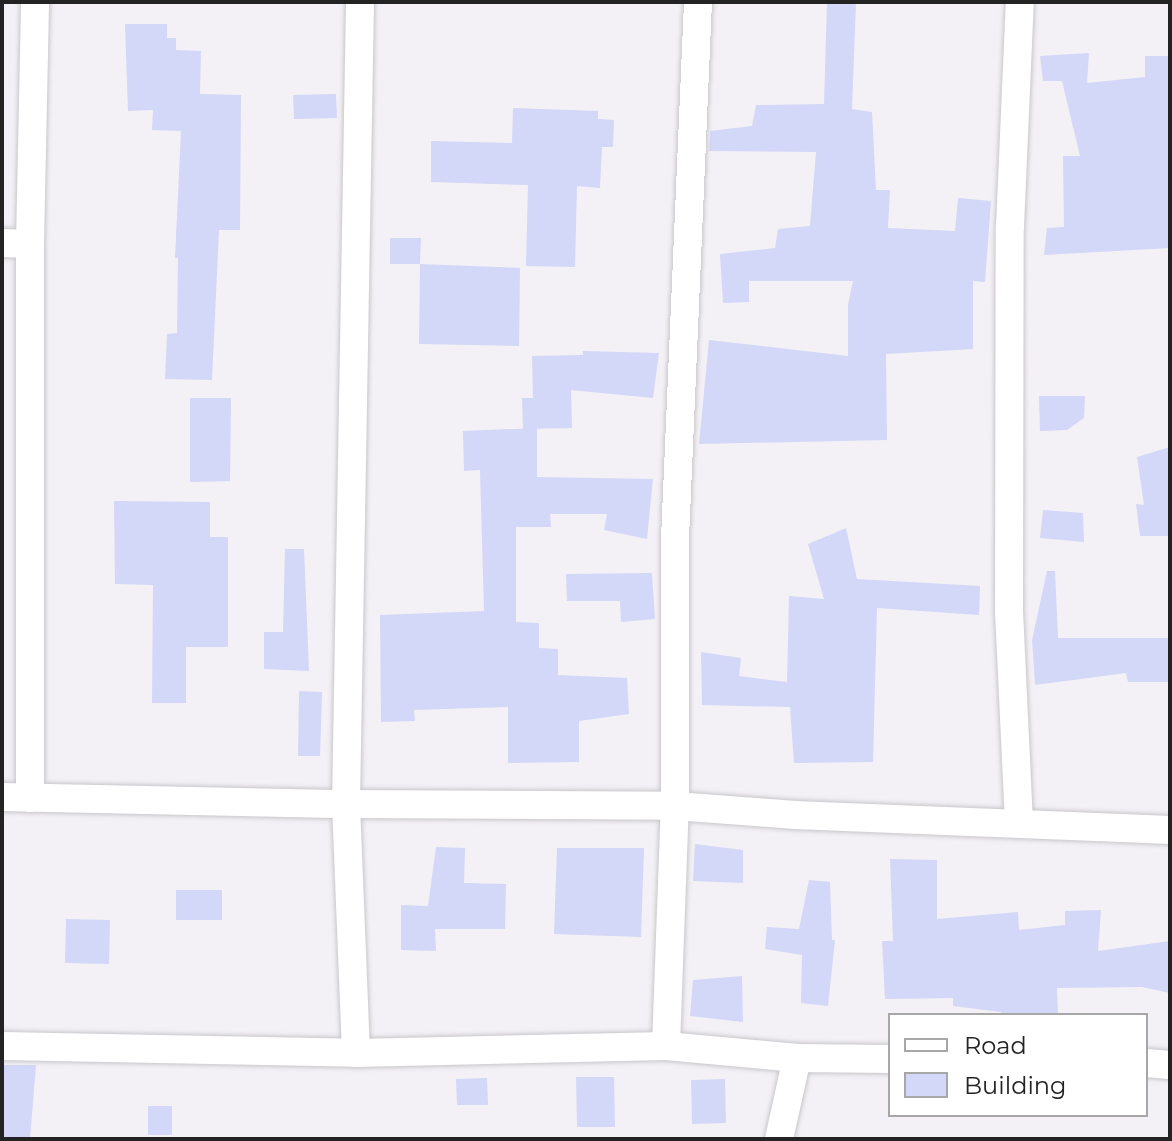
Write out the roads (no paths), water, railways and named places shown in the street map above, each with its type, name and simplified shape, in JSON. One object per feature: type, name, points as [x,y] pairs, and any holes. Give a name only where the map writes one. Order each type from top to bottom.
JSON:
[{"type":"street","points":[[30,798],[30,244],[35,2]]},
{"type":"street","points":[[356,1053],[346,804],[360,2]]},
{"type":"street","points":[[666,1046],[675,806],[675,539],[698,2]]},
{"type":"street","points":[[1019,823],[1009,613],[1010,227],[1020,2]]},
{"type":"street","points":[[2,243],[30,244]]},
{"type":"street","points":[[2,797],[675,806],[796,815],[1170,830]]},
{"type":"street","points":[[2,1046],[356,1053],[666,1046],[797,1058],[888,1059]]},
{"type":"street","points":[[779,1139],[797,1058]]},
{"type":"street","points":[[1148,1063],[1170,1065]]}]
